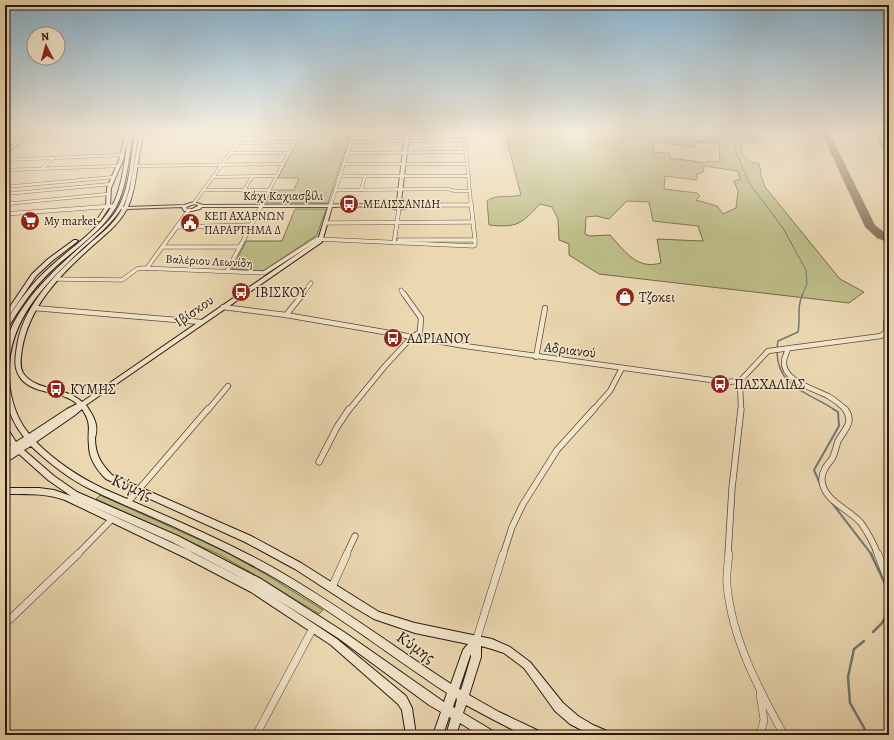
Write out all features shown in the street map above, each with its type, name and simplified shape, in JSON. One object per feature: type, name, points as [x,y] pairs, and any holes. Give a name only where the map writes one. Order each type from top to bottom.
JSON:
[{"type":"street","points":[[5,170],[98,167]]},
{"type":"street","points":[[108,194],[119,167]]},
{"type":"street","name":"Κύμης","points":[[5,328],[30,289],[117,207],[123,167]]},
{"type":"street","name":"Κύμης","points":[[132,167],[126,192],[105,226],[39,289],[26,307],[12,337],[6,358],[8,393],[15,418],[30,440],[75,478],[228,547],[270,570],[351,622],[452,691],[480,708],[535,735]]},
{"type":"street","points":[[5,318],[34,275],[50,260],[117,207],[131,191],[136,167]]},
{"type":"street","points":[[194,203],[221,167]]},
{"type":"street","points":[[227,271],[282,167]]},
{"type":"street","points":[[342,167],[320,239],[395,241],[475,240]]},
{"type":"street","points":[[399,202],[404,167]]},
{"type":"street","points":[[395,241],[475,246],[467,167]]},
{"type":"street","points":[[244,190],[252,176]]},
{"type":"street","points":[[213,177],[276,176]]},
{"type":"street","points":[[340,176],[469,176]]},
{"type":"street","points":[[361,190],[365,176]]},
{"type":"street","points":[[5,187],[114,177]]},
{"type":"street","points":[[5,194],[111,184]]},
{"type":"street","points":[[335,190],[448,189],[455,191],[470,191]]},
{"type":"street","points":[[204,190],[270,190]]},
{"type":"street","points":[[108,194],[117,207],[112,227],[80,254],[56,279],[34,308],[22,335],[18,360],[20,372],[32,383],[64,394],[82,405],[88,414],[93,428],[92,448],[98,465],[109,477],[248,539],[298,566],[377,616],[394,622],[498,646],[516,656],[535,674],[559,707],[574,720],[602,735]]},
{"type":"street","points":[[5,204],[108,194]]},
{"type":"street","points":[[408,205],[405,208],[394,209],[390,205],[392,203],[404,202],[408,205],[471,205]]},
{"type":"street","points":[[5,214],[89,208],[184,206],[194,203],[200,204],[200,206]]},
{"type":"street","name":"Κάχι Καχιασβίλι","points":[[200,206],[390,205]]},
{"type":"street","points":[[184,206],[183,209],[189,210],[200,206]]},
{"type":"street","points":[[395,241],[399,209]]},
{"type":"street","points":[[147,268],[189,210]]},
{"type":"street","points":[[325,223],[473,222]]},
{"type":"street","points":[[177,227],[251,225]]},
{"type":"street","name":"Βαλέριου Λεωνίδη","points":[[56,279],[120,280],[126,278],[137,269],[147,268],[266,273],[316,239],[320,239]]},
{"type":"street","name":"Ιβίσκου","points":[[5,460],[18,448],[73,414],[82,405],[200,322],[320,241],[320,239]]},
{"type":"street","points":[[162,247],[240,247]]},
{"type":"street","points":[[286,315],[311,283]]},
{"type":"street","points":[[319,462],[329,438],[355,400],[411,338],[420,332],[422,321],[401,290]]},
{"type":"street","name":"Αδριανού","points":[[222,307],[286,315],[411,338],[536,357],[719,382],[740,381]]},
{"type":"street","points":[[34,308],[200,322]]},
{"type":"street","points":[[536,357],[545,308]]},
{"type":"street","points":[[784,735],[758,687],[748,664],[734,624],[727,584],[732,488],[741,412],[740,381],[764,353],[774,350],[878,337],[886,332],[886,322],[889,318]]},
{"type":"street","points":[[788,349],[784,355],[784,365],[793,381],[836,400],[842,405],[850,418],[848,426],[839,440],[834,456],[825,467],[822,480],[824,488],[833,499],[855,517],[864,528],[881,562],[889,583]]},
{"type":"street","points":[[451,735],[476,657],[476,640],[512,527],[523,504],[557,450],[610,391],[622,368]]},
{"type":"street","points":[[128,502],[228,386]]},
{"type":"street","name":"Κύμης","points":[[5,430],[18,448],[51,478],[74,494],[175,539],[258,582],[340,635],[457,717],[489,735]]},
{"type":"street","name":"Ιβίσκου","points":[[5,453],[18,448]]},
{"type":"street","points":[[5,491],[40,491],[54,493],[68,498],[160,540],[260,593],[334,642],[402,700],[406,708],[410,735]]},
{"type":"street","points":[[5,624],[68,565],[112,519]]},
{"type":"street","points":[[332,587],[355,536]]},
{"type":"street","points":[[256,735],[313,628]]},
{"type":"street","points":[[438,735],[466,653],[476,640]]},
{"type":"street","points":[[758,687],[765,718],[764,728],[760,735]]},
{"type":"street","points":[[858,735],[871,734]]},
{"type":"green space","points":[[284,167],[340,167],[328,203],[266,203],[272,190],[294,190],[299,178],[278,178]]},
{"type":"green space","points":[[514,167],[704,167],[703,172],[697,174],[697,180],[665,176],[664,189],[697,193],[700,196],[696,200],[717,206],[723,214],[736,208],[738,191],[734,181],[740,179],[738,171],[708,167],[760,167],[760,173],[765,187],[840,279],[864,292],[849,303],[599,274],[569,255],[569,244],[559,240],[558,219],[552,207],[540,204],[523,220],[513,225],[489,225],[487,201],[499,197],[521,195]],"holes":[[[627,201],[649,202],[653,221],[698,226],[703,241],[657,239],[661,263],[645,264],[632,258],[610,235],[590,236],[585,234],[586,217],[596,216],[609,219]]]},
{"type":"green space","points":[[295,209],[326,209],[317,235],[263,271],[232,269],[246,241],[282,241]]},
{"type":"green space","points":[[86,240],[38,288],[18,316],[5,348],[5,335],[30,294],[66,257]]},
{"type":"green space","points":[[100,495],[224,551],[267,575],[323,610],[319,614],[220,555],[96,499]]},
{"type":"waterway","points":[[742,167],[749,183],[783,228],[806,270],[807,284],[802,295]]},
{"type":"waterway","points":[[777,347],[778,341],[798,332],[799,308],[803,294]]},
{"type":"waterway","points":[[777,352],[779,364],[783,374],[789,382],[835,410]]},
{"type":"waterway","points":[[821,486],[814,470],[839,426],[838,412],[833,409]]},
{"type":"waterway","points":[[832,503],[872,555]]},
{"type":"waterway","points":[[871,554],[889,592]]},
{"type":"waterway","points":[[873,632],[882,623],[889,609]]},
{"type":"waterway","points":[[864,641],[854,649],[848,677],[850,703],[867,733]]},
{"type":"taxiway","points":[[841,167],[870,227],[881,236],[889,240]]},
{"type":"place","name":"ΜΕΛΙΣΣΑΝΙΔΗ","points":[[349,204]]},
{"type":"place","name":"My market","points":[[30,221]]},
{"type":"place","name":"ΚΕΠ ΑΧΑΡΝΩΝ ΠΑΡΑΡΤΗΜΑ Δ","points":[[190,223]]},
{"type":"place","name":"ΙΒΙΣΚΟΥ","points":[[241,292]]},
{"type":"place","name":"Τζοκει","points":[[625,297]]},
{"type":"place","name":"ΑΔΡΙΑΝΟΥ","points":[[393,338]]},
{"type":"place","name":"ΠΑΣΧΑΛΙΑΣ","points":[[720,384]]},
{"type":"place","name":"ΚΥΜΗΣ","points":[[56,389]]}]
